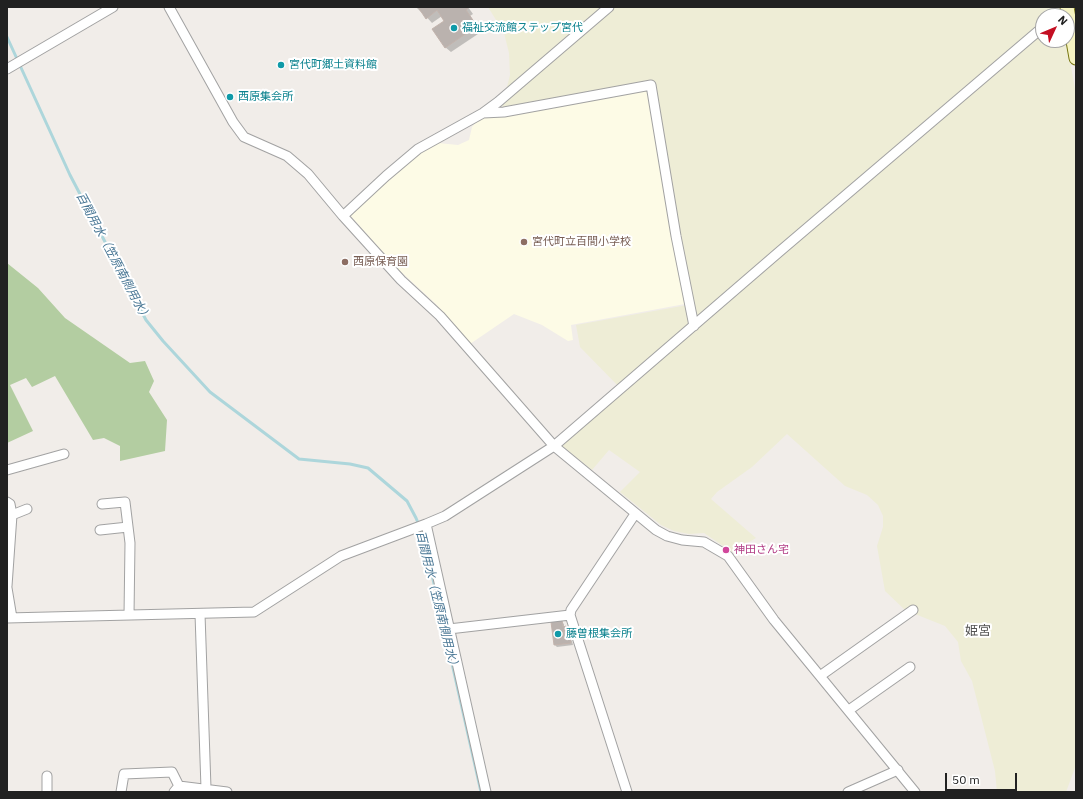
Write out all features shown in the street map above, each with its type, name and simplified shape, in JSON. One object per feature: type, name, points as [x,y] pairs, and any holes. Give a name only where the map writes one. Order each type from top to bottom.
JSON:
[{"type":"street","points":[[7,69],[113,7]]},
{"type":"street","points":[[169,7],[233,122],[244,137],[287,156],[308,174],[343,216],[401,280],[440,316],[554,446],[656,530],[667,536],[682,540],[704,542],[728,556],[774,620],[915,792]]},
{"type":"street","points":[[343,216],[418,149],[483,113],[498,102],[609,7]]},
{"type":"street","points":[[7,502],[10,504],[12,515],[7,587],[10,618],[254,612],[341,556],[445,516],[554,446],[1035,34]]},
{"type":"street","points":[[1074,48],[1076,58]]},
{"type":"street","points":[[483,113],[504,112],[651,85],[676,236],[694,326]]},
{"type":"street","points":[[7,470],[64,454]]},
{"type":"street","points":[[102,504],[124,502],[130,542],[129,615]]},
{"type":"street","points":[[12,515],[27,509]]},
{"type":"street","points":[[627,792],[570,615],[571,610],[635,514]]},
{"type":"street","points":[[426,524],[486,792]]},
{"type":"street","points":[[100,530],[128,527]]},
{"type":"street","points":[[820,676],[913,610]]},
{"type":"street","points":[[200,614],[206,788]]},
{"type":"street","points":[[449,629],[570,615]]},
{"type":"street","points":[[848,710],[910,667]]},
{"type":"street","points":[[848,792],[898,770]]},
{"type":"street","points":[[121,792],[124,774],[172,772],[176,789],[206,788],[227,792]]},
{"type":"street","points":[[47,776],[47,792]]},
{"type":"shaded area","name":"宮代町立百間小学校","points":[[647,89],[685,304],[571,325],[573,340],[568,341],[542,325],[514,314],[470,344],[437,305],[397,268],[350,215],[421,152],[438,143],[458,145],[469,140],[472,127],[480,118],[503,116]]},
{"type":"green space","points":[[488,7],[1060,7],[1035,8],[1035,48],[1067,48],[1076,94],[1076,765],[1066,792],[997,792],[995,771],[972,681],[961,661],[958,642],[945,626],[905,610],[885,591],[877,546],[883,527],[883,516],[878,505],[867,495],[845,486],[787,434],[752,467],[717,492],[711,499],[756,538],[732,552],[704,533],[689,534],[674,531],[661,525],[620,492],[640,472],[609,450],[592,470],[561,445],[623,391],[580,347],[576,325],[693,304],[654,81],[502,107],[510,75],[509,53],[504,33]]},
{"type":"green space","points":[[7,263],[38,288],[65,318],[130,363],[145,361],[154,381],[149,392],[167,420],[165,451],[120,461],[120,446],[104,438],[93,440],[55,376],[32,387],[26,378],[10,385],[33,431],[7,443]]},
{"type":"building","name":"福祉交流館ステップ宮代","points":[[418,7],[467,7],[468,8],[466,10],[477,26],[445,48],[432,29],[444,21],[437,10],[426,19]]},
{"type":"building","name":"藤曽根集会所","points":[[562,620],[563,627],[566,626],[567,631],[563,631],[564,639],[570,637],[571,643],[554,645],[551,622]]},
{"type":"waterway","name":"百間用水（笠原南側用水）","points":[[7,37],[70,175],[146,320],[163,341],[210,392],[299,459],[350,464],[368,468],[407,501],[423,535],[481,792]]},
{"type":"place","name":"福祉交流館ステップ宮代","points":[[454,28]]},
{"type":"place","name":"宮代町郷土資料館","points":[[281,65]]},
{"type":"place","name":"西原集会所","points":[[230,97]]},
{"type":"place","name":"宮代町立百間小学校","points":[[524,242]]},
{"type":"place","name":"西原保育園","points":[[345,262]]},
{"type":"place","name":"神田さん宅","points":[[726,550]]},
{"type":"place","name":"藤曽根集会所","points":[[558,634]]},
{"type":"district","name":"姫宮","points":[[978,631]]}]
